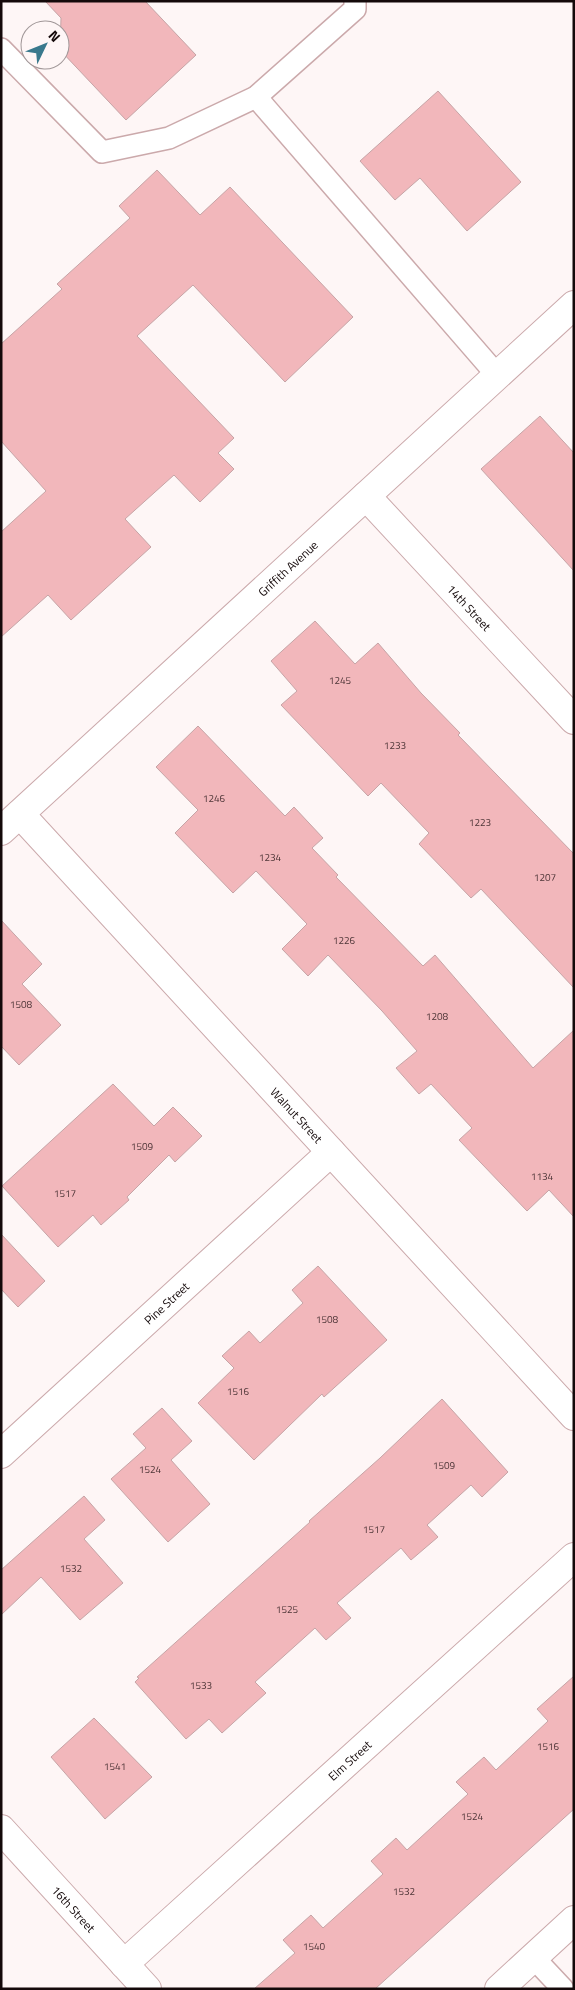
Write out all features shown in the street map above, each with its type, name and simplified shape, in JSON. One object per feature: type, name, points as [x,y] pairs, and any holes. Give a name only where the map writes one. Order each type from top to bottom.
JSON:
[{"type":"street","name":"Griffith Avenue","points":[[11,822],[574,305]]},
{"type":"street","name":"14th Street","points":[[366,496],[574,720]]},
{"type":"street","name":"Walnut Street","points":[[11,822],[331,1152],[574,1416]]},
{"type":"street","name":"Pine Street","points":[[1,1454],[331,1152]]},
{"type":"street","name":"Elm Street","points":[[124,1964],[574,1557]]},
{"type":"street","name":"16th Street","points":[[1,1829],[146,1989]]},
{"type":"street","points":[[499,1989],[574,1920]]},
{"type":"lane","points":[[1,49],[102,152],[169,138],[256,97],[355,9],[355,1]]},
{"type":"lane","points":[[256,97],[497,375]]},
{"type":"lane","points":[[533,1957],[562,1989]]},
{"type":"building","points":[[45,1],[145,1],[196,55],[126,120],[70,61],[70,20],[61,20]]},
{"type":"building","points":[[438,91],[521,182],[467,231],[420,178],[395,200],[360,161]]},
{"type":"building","points":[[157,170],[200,215],[230,187],[353,317],[285,382],[193,285],[137,336],[234,438],[218,453],[234,469],[200,502],[174,475],[125,519],[151,547],[71,620],[48,595],[1,637],[1,532],[46,491],[1,441],[1,344],[62,289],[57,284],[130,218],[119,206]]},
{"type":"building","points":[[540,416],[574,453],[574,571],[481,469]]},
{"type":"building","points":[[315,621],[355,664],[378,643],[421,693],[460,733],[458,735],[574,854],[574,988],[481,889],[471,898],[419,844],[429,833],[381,783],[368,796],[281,705],[297,691],[271,661]]},
{"type":"building","points":[[198,726],[285,816],[294,807],[323,838],[312,848],[338,875],[336,877],[423,966],[435,955],[533,1068],[574,1030],[574,1217],[549,1190],[527,1211],[459,1140],[472,1128],[431,1084],[419,1094],[396,1068],[417,1051],[382,1011],[328,955],[308,976],[282,949],[307,924],[256,871],[233,893],[175,833],[198,810],[156,767]]},
{"type":"building","points":[[1,920],[42,964],[22,984],[61,1025],[19,1065],[1,1046]]},
{"type":"building","points":[[113,1084],[154,1126],[173,1107],[202,1136],[175,1162],[169,1155],[127,1197],[129,1200],[101,1225],[93,1215],[58,1247],[2,1186]]},
{"type":"building","points":[[1,1234],[45,1281],[18,1307],[1,1289]]},
{"type":"building","points":[[318,1266],[387,1340],[324,1397],[322,1394],[254,1460],[198,1403],[234,1368],[222,1356],[249,1331],[260,1343],[303,1303],[292,1290]]},
{"type":"building","points":[[442,1399],[508,1472],[482,1497],[471,1485],[427,1525],[438,1537],[411,1560],[401,1548],[337,1603],[351,1618],[326,1640],[315,1628],[255,1682],[266,1693],[222,1733],[209,1719],[186,1739],[135,1682],[139,1678],[137,1677],[310,1522]]},
{"type":"building","points":[[162,1408],[192,1441],[171,1460],[210,1504],[168,1542],[111,1479],[146,1448],[133,1434]]},
{"type":"building","points":[[84,1496],[105,1520],[84,1539],[123,1583],[80,1620],[41,1577],[1,1615],[1,1570]]},
{"type":"building","points":[[574,1676],[574,1809],[375,1989],[254,1989],[295,1953],[283,1940],[311,1915],[323,1928],[383,1874],[371,1861],[396,1838],[407,1850],[468,1794],[456,1782],[484,1757],[496,1770],[548,1721],[537,1709]]},
{"type":"building","points":[[94,1718],[152,1777],[105,1819],[51,1757]]}]
